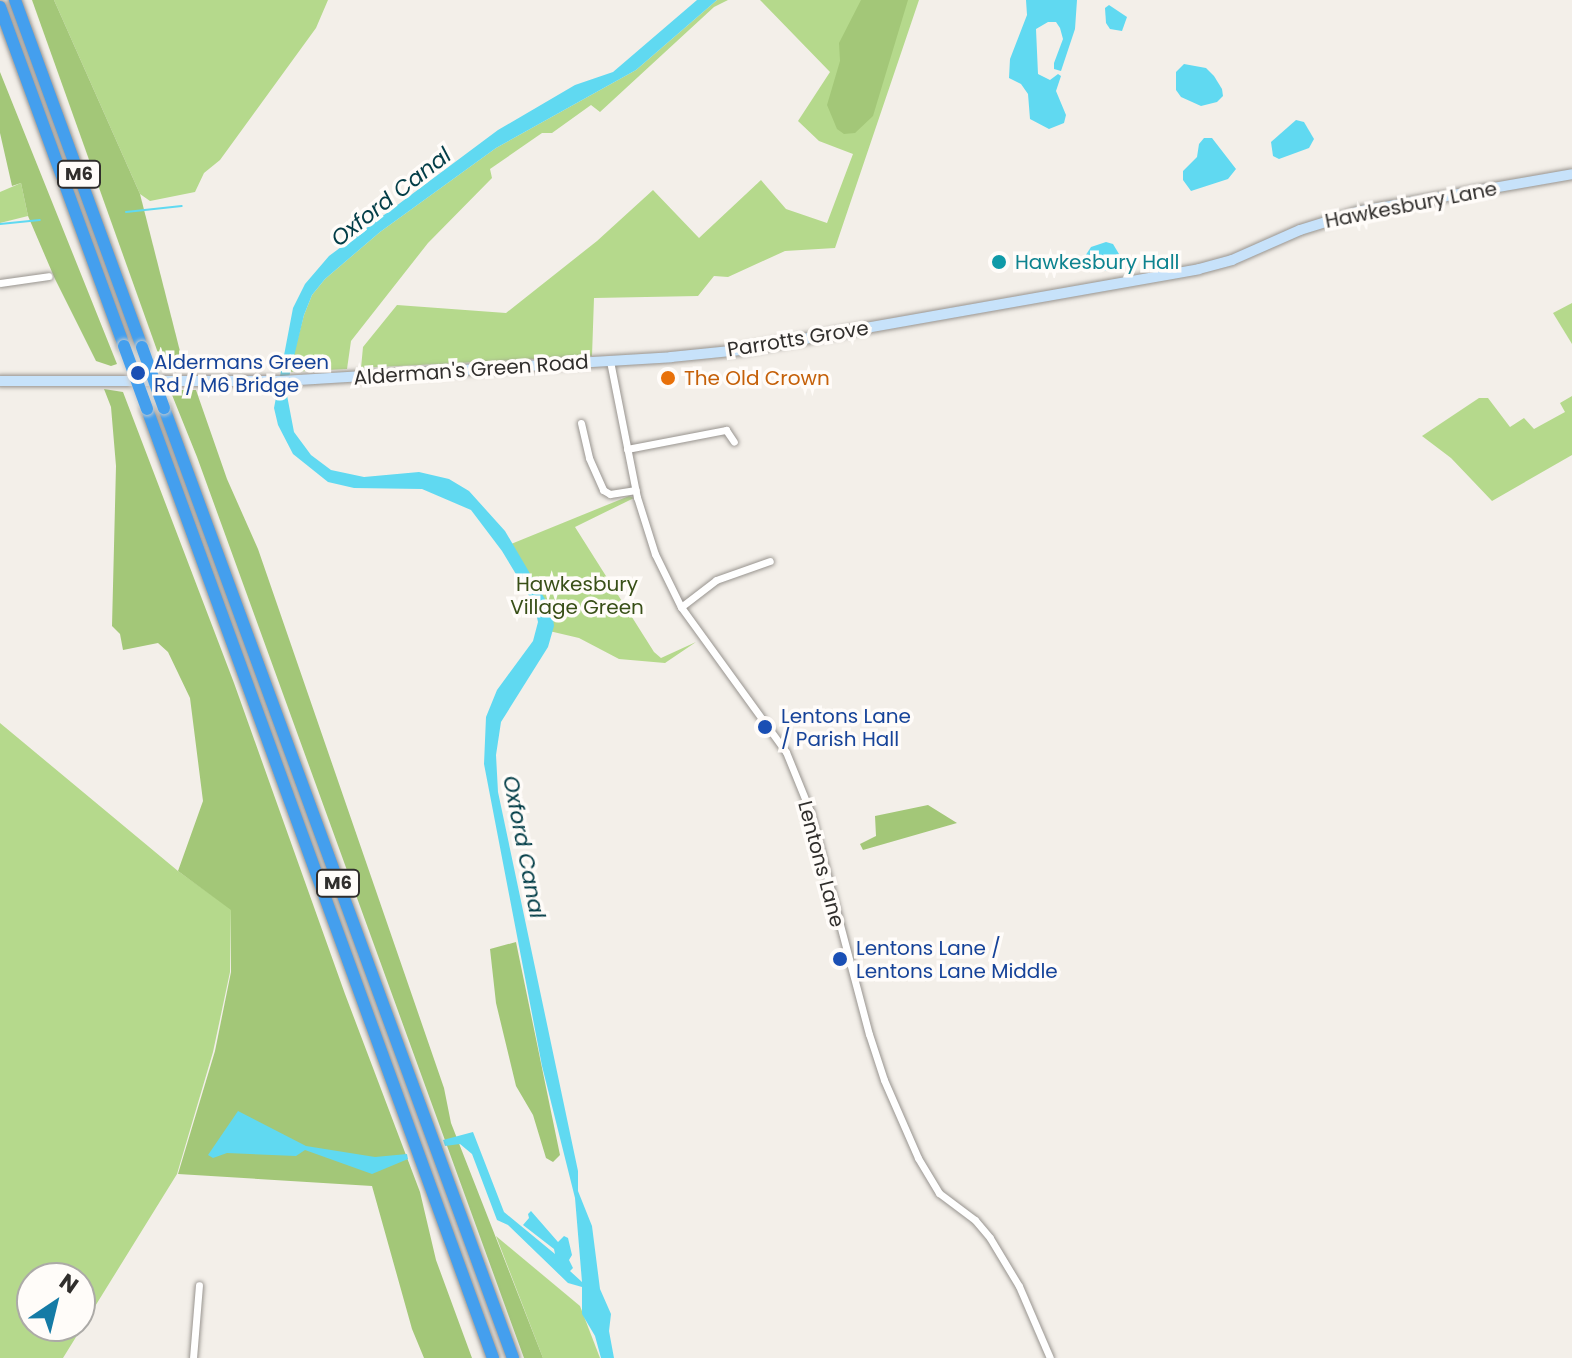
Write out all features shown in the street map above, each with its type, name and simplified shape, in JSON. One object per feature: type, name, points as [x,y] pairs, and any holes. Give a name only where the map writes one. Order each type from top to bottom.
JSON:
[{"type":"highway","name":"M6","points":[[15,0],[513,1358]]},
{"type":"highway","name":"M6","points":[[0,7],[493,1358]]},
{"type":"main road","name":"Hawkesbury Lane","points":[[926,319],[1199,269],[1232,260],[1300,230],[1361,211],[1572,174]]},
{"type":"main road","name":"Parrotts Grove","points":[[610,361],[741,350],[926,319]]},
{"type":"main road","name":"Alderman's Green Road","points":[[0,381],[255,382],[610,361]]},
{"type":"street","points":[[0,283],[49,276]]},
{"type":"street","name":"Lentons Lane","points":[[610,361],[636,490],[661,571],[681,607],[786,752],[810,811],[869,1034],[884,1080],[918,1158],[939,1193],[975,1220],[990,1238],[1019,1286],[1050,1358]]},
{"type":"street","points":[[581,423],[589,458],[603,490],[610,494],[636,490]]},
{"type":"street","points":[[627,449],[726,430],[734,442]]},
{"type":"street","points":[[681,607],[716,580],[768,563]]},
{"type":"street","points":[[193,1358],[199,1285]]},
{"type":"green space","points":[[32,0],[54,0],[140,194],[184,367],[163,367]]},
{"type":"green space","points":[[54,0],[328,0],[316,28],[220,160],[204,173],[195,192],[150,201],[140,194]]},
{"type":"green space","points":[[717,0],[728,0],[714,7],[600,112],[591,105],[552,133],[542,133],[490,169],[492,178],[428,243],[351,341],[347,369],[289,372],[304,315],[312,295],[325,279],[380,232],[496,148],[636,70]]},
{"type":"green space","points":[[760,0],[919,0],[835,248],[785,251],[728,277],[714,276],[698,296],[594,298],[592,356],[361,368],[363,347],[397,305],[506,313],[597,241],[653,190],[699,238],[761,180],[786,209],[827,223],[853,154],[819,141],[798,121],[830,72]]},
{"type":"green space","points":[[861,0],[908,0],[873,116],[855,133],[844,134],[837,129],[827,105],[840,61],[839,43]]},
{"type":"green space","points":[[0,72],[117,364],[111,366],[96,361],[28,216],[21,183],[12,186],[0,133]]},
{"type":"green space","points":[[21,183],[28,216],[0,223],[0,192]]},
{"type":"green space","points":[[1572,303],[1572,344],[1553,313]]},
{"type":"green space","points":[[104,389],[123,392],[234,683],[345,994],[420,1192],[436,1260],[472,1358],[424,1358],[412,1329],[372,1186],[178,1174],[215,1051],[231,972],[231,910],[178,871],[203,801],[190,698],[168,652],[158,643],[123,650],[120,634],[112,626],[116,466],[111,407]]},
{"type":"green space","points":[[170,390],[196,390],[227,479],[258,549],[444,1088],[451,1123],[543,1358],[524,1358]]},
{"type":"green space","points":[[1572,396],[1572,455],[1492,501],[1451,458],[1422,436],[1479,398],[1488,398],[1510,427],[1524,418],[1534,429],[1565,412],[1560,403]]},
{"type":"green space","name":"Hawkesbury Village Green","points":[[629,496],[634,498],[575,527],[654,652],[661,658],[696,642],[665,663],[619,659],[579,638],[545,630],[506,546]]},
{"type":"green space","points":[[0,723],[178,871],[231,909],[230,972],[213,1052],[177,1174],[96,1305],[96,1262],[16,1262],[16,1342],[73,1342],[63,1358],[0,1358]]},
{"type":"green space","points":[[928,805],[957,823],[863,850],[860,844],[876,836],[875,816]]},
{"type":"green space","points":[[516,942],[560,1155],[553,1162],[546,1158],[533,1115],[516,1086],[496,1003],[490,949]]},
{"type":"green space","points":[[496,1236],[580,1306],[600,1358],[543,1358]]},
{"type":"water","points":[[697,0],[717,0],[636,70],[496,148],[380,232],[325,279],[312,295],[304,315],[286,390],[294,432],[311,455],[331,470],[364,477],[419,472],[449,479],[469,491],[505,531],[552,611],[554,626],[548,647],[501,722],[496,755],[498,792],[578,1171],[578,1191],[592,1226],[600,1289],[611,1314],[609,1331],[614,1358],[601,1358],[595,1336],[582,1314],[582,1287],[568,1283],[508,1225],[497,1220],[472,1154],[460,1144],[445,1146],[443,1140],[473,1132],[504,1212],[555,1254],[554,1249],[523,1225],[529,1218],[528,1214],[531,1211],[558,1242],[564,1236],[568,1238],[572,1255],[569,1260],[573,1268],[570,1271],[582,1282],[575,1198],[542,1066],[484,764],[486,717],[497,690],[533,641],[538,622],[534,604],[502,551],[471,510],[422,489],[354,488],[328,482],[293,454],[278,425],[274,408],[293,308],[305,284],[329,256],[498,130],[575,85],[613,72]]},
{"type":"water","points":[[1026,0],[1077,0],[1075,29],[1061,71],[1054,69],[1063,39],[1060,28],[1056,22],[1048,22],[1036,29],[1038,74],[1050,80],[1058,74],[1061,76],[1056,91],[1066,115],[1064,123],[1049,129],[1030,119],[1028,94],[1021,84],[1009,78],[1010,59],[1027,15]]},
{"type":"water","points":[[1109,5],[1127,17],[1122,31],[1110,29],[1106,23],[1105,8]]},
{"type":"water","points":[[1184,64],[1206,68],[1222,89],[1223,96],[1217,102],[1201,106],[1181,97],[1176,90],[1176,72]]},
{"type":"water","points":[[1296,120],[1304,122],[1314,139],[1309,148],[1279,159],[1273,156],[1271,142]]},
{"type":"water","points":[[1204,138],[1212,138],[1236,169],[1228,179],[1191,191],[1183,180],[1183,171],[1197,157],[1199,144]]},
{"type":"water","points":[[1106,242],[1113,244],[1119,254],[1110,270],[1089,271],[1078,267],[1091,247]]},
{"type":"water","points":[[238,1111],[306,1146],[375,1157],[407,1154],[408,1159],[372,1174],[305,1150],[296,1156],[227,1153],[213,1158],[208,1155]]},
{"type":"waterway","points":[[126,212],[182,206]]},
{"type":"waterway","points":[[0,224],[40,220]]},
{"type":"place","name":"Hawkesbury Hall","points":[[999,262]]},
{"type":"place","name":"Aldermans Green Rd / M6 Bridge","points":[[138,373]]},
{"type":"place","name":"The Old Crown","points":[[668,378]]},
{"type":"place","name":"Lentons Lane / Parish Hall","points":[[765,727]]},
{"type":"place","name":"Lentons Lane / Lentons Lane Middle","points":[[840,959]]},
{"type":"water label","name":"Oxford Canal","points":[[391,197]]},
{"type":"water label","name":"Oxford Canal","points":[[524,847]]}]
